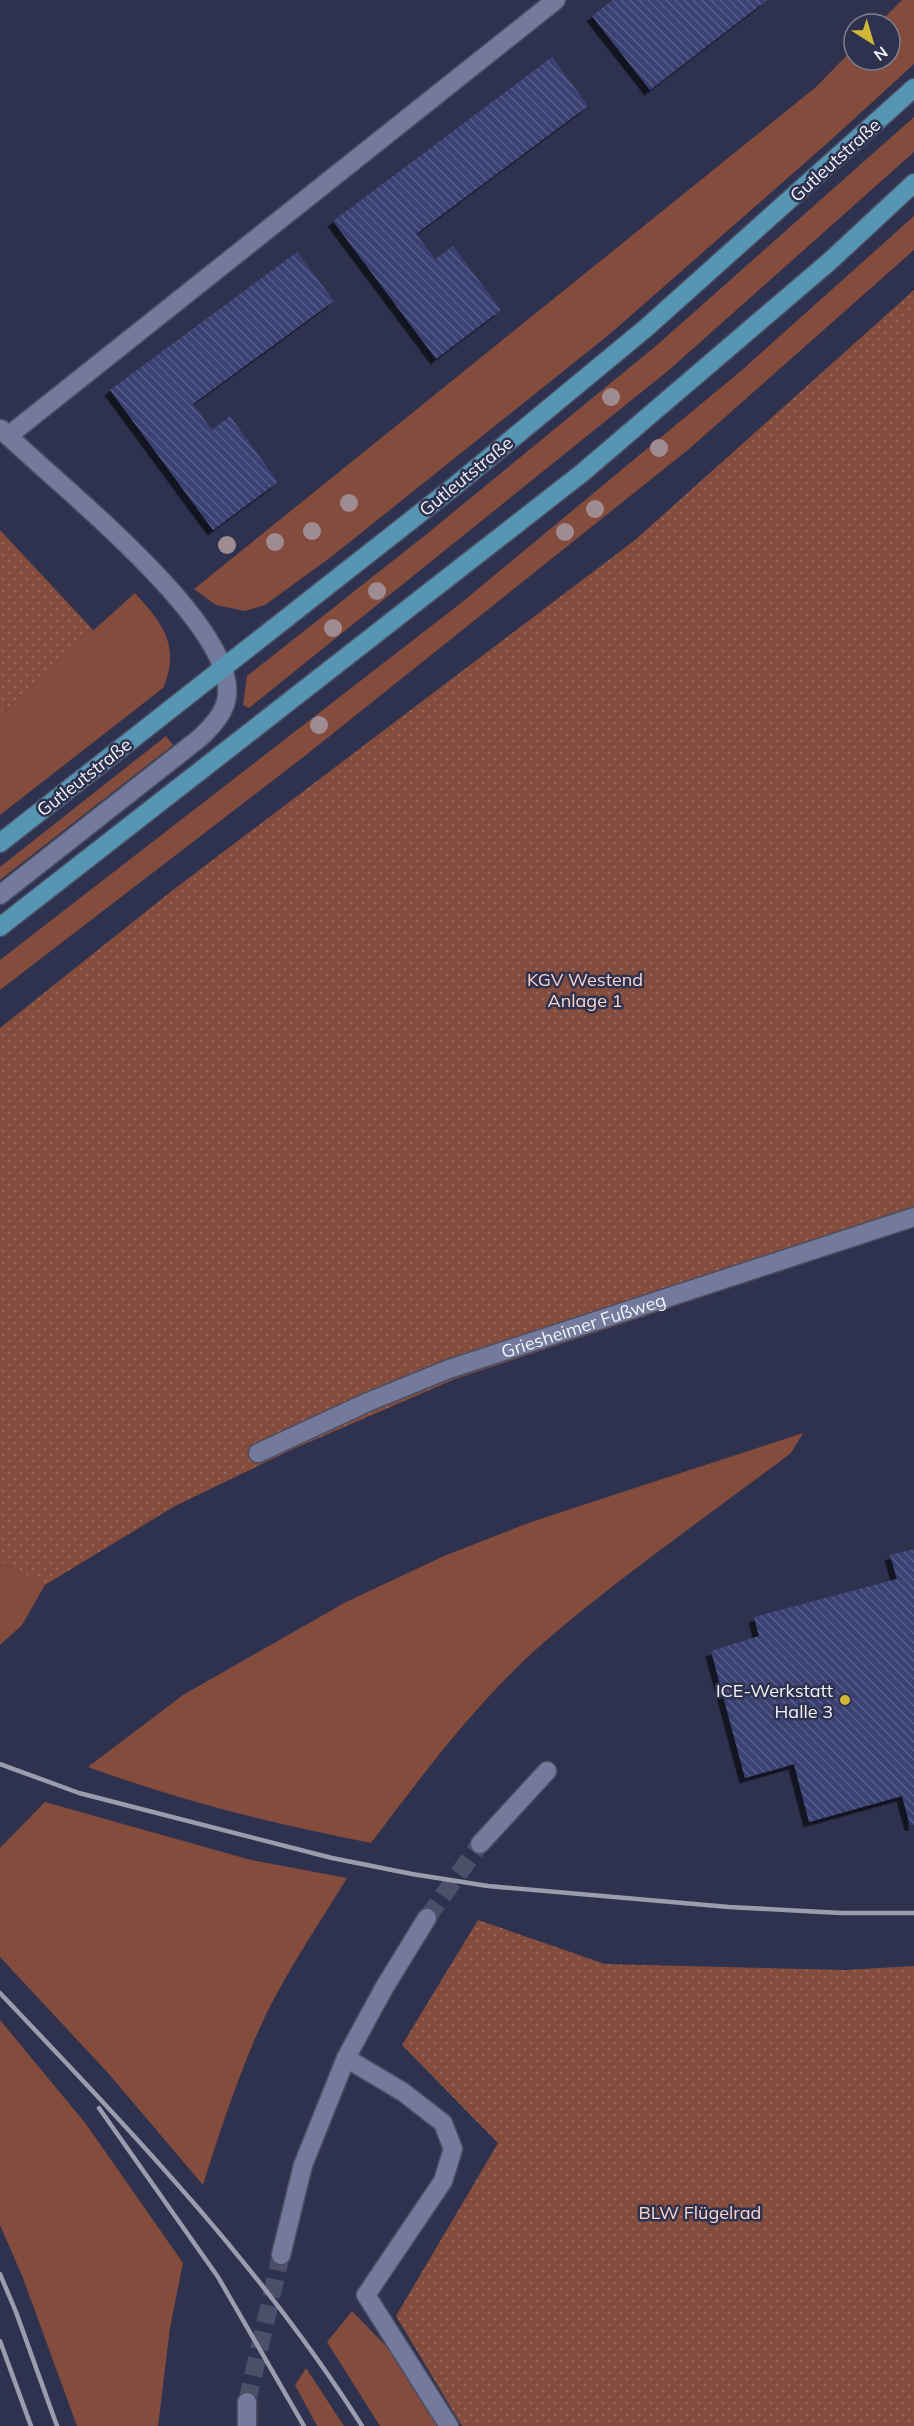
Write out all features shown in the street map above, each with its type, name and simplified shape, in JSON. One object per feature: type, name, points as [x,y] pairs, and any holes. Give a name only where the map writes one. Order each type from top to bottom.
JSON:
[{"type":"main road","name":"Gutleutstraße","points":[[0,843],[456,485],[646,328],[914,88]]},
{"type":"main road","points":[[0,927],[582,473],[830,261],[914,183]]},
{"type":"street","points":[[0,896],[201,737],[219,718],[227,696],[223,668],[202,627],[170,587],[4,432],[556,0]]},
{"type":"street","name":"Griesheimer Fußweg","points":[[258,1453],[368,1402],[449,1369],[914,1217]]},
{"type":"street","points":[[480,1844],[547,1771]]},
{"type":"street","points":[[281,2255],[303,2165],[346,2058],[384,1988],[427,1918]]},
{"type":"street","points":[[346,2058],[403,2092],[443,2123],[453,2149],[443,2181],[366,2295],[449,2426]]},
{"type":"street","points":[[247,2402],[247,2426]]},
{"type":"green space","points":[[902,0],[914,0],[914,64],[611,333],[331,557],[265,605],[245,611],[216,605],[194,589],[816,87],[842,60],[842,72],[902,72],[902,12],[890,12]]},
{"type":"green space","points":[[914,117],[914,152],[669,370],[249,708],[243,705],[247,676],[428,533],[657,345]]},
{"type":"green space","points":[[914,216],[914,250],[689,449],[306,755],[0,990],[0,960],[461,603],[742,370]]},
{"type":"green space","name":"KGV Westend Anlage 1","points":[[914,290],[914,1227],[455,1379],[291,1450],[175,1506],[45,1585],[0,1562],[0,1028],[173,890],[635,540]]},
{"type":"green space","points":[[0,530],[94,631],[0,714]]},
{"type":"green space","points":[[135,593],[166,636],[170,660],[163,688],[0,815],[0,714]]},
{"type":"green space","points":[[166,736],[173,745],[0,880],[0,867]]},
{"type":"green space","points":[[803,1433],[791,1453],[613,1586],[530,1655],[458,1732],[371,1843],[228,1811],[158,1791],[88,1767],[183,1695],[346,1602],[444,1556],[531,1522]]},
{"type":"green space","points":[[0,1562],[45,1585],[22,1625],[0,1645]]},
{"type":"green space","points":[[45,1802],[251,1860],[347,1878],[299,1954],[266,2014],[235,2090],[203,2185],[108,2073],[0,1957],[0,1848]]},
{"type":"green space","name":"BLW Flügelrad","points":[[478,1920],[605,1964],[846,1970],[914,1966],[914,2426],[462,2426],[396,2316],[498,2143],[402,2045]]},
{"type":"green space","points":[[0,2020],[86,2124],[183,2263],[170,2328],[158,2426],[77,2426],[23,2278],[0,2225]]},
{"type":"green space","points":[[352,2311],[390,2350],[438,2426],[380,2426],[327,2342]]},
{"type":"green space","points":[[306,2368],[344,2426],[317,2426],[295,2385]]},
{"type":"building","points":[[613,0],[767,0],[650,90],[592,16]]},
{"type":"building","points":[[552,57],[588,106],[416,234],[435,259],[453,246],[501,310],[436,359],[333,221]]},
{"type":"building","points":[[297,252],[334,301],[193,404],[212,430],[230,416],[278,482],[213,530],[110,390]]},
{"type":"building","name":"ICE-Werkstatt Halle 3","points":[[914,1549],[914,1825],[910,1825],[902,1796],[809,1822],[794,1764],[745,1778],[711,1651],[759,1636],[754,1617],[897,1579],[890,1555]]},
{"type":"tunnel","points":[[427,1918],[480,1844]]},
{"type":"tunnel","points":[[247,2402],[281,2255]]},
{"type":"railway","points":[[0,1764],[79,1793],[332,1858],[412,1874],[488,1886],[729,1907],[841,1913],[914,1913]]},
{"type":"railway","points":[[0,1993],[192,2201],[281,2310],[323,2367],[362,2426]]},
{"type":"railway","points":[[99,2108],[218,2277],[304,2426]]},
{"type":"railway","points":[[0,2274],[57,2426]]},
{"type":"railway","points":[[0,2341],[31,2426]]},
{"type":"place","name":"ICE-Werkstatt Halle 3","points":[[845,1700]]}]
